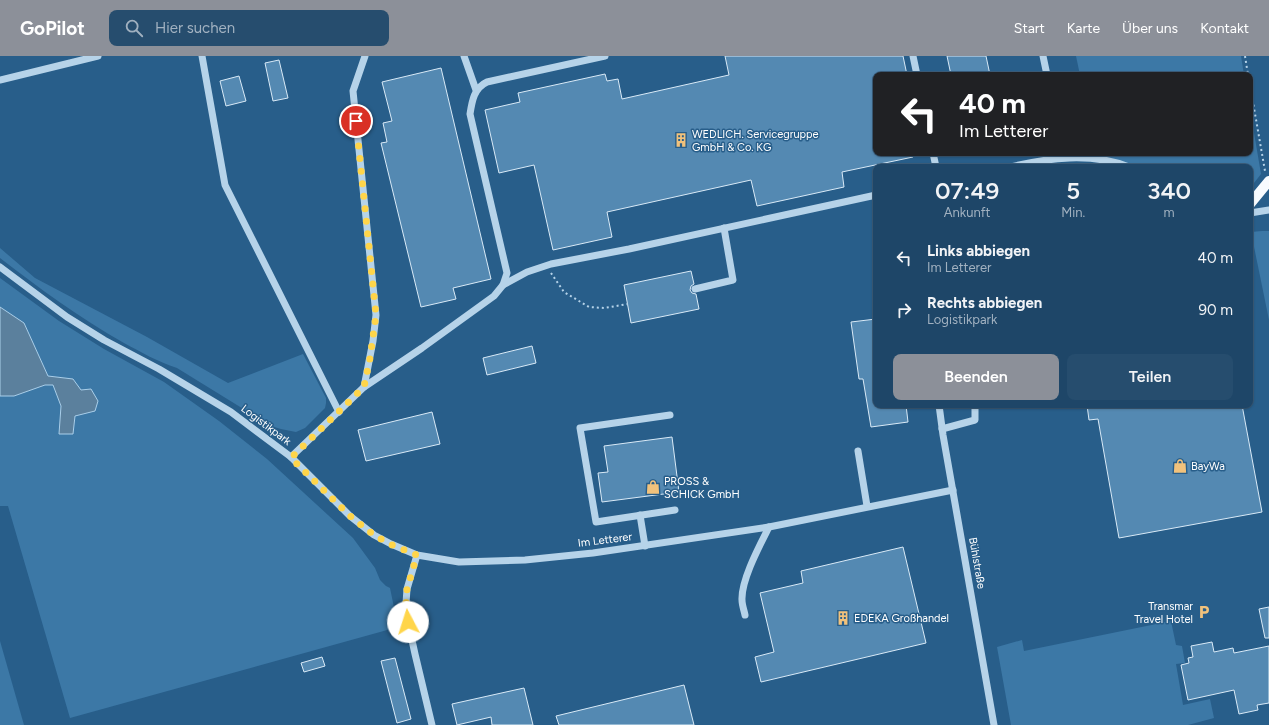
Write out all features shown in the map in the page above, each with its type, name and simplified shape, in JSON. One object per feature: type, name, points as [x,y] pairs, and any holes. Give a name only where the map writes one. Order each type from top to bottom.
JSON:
[{"type":"main road","points":[[1253,200],[1268,182]]},
{"type":"street","points":[[0,80],[81,58],[98,56]]},
{"type":"street","points":[[202,56],[225,186],[339,412]]},
{"type":"street","points":[[364,387],[372,353],[376,315],[353,91],[365,56]]},
{"type":"street","points":[[464,56],[476,90]]},
{"type":"street","points":[[503,285],[507,272],[470,114],[476,90],[487,82],[605,56]]},
{"type":"street","points":[[913,56],[916,72]]},
{"type":"street","points":[[1043,56],[1046,72]]},
{"type":"street","points":[[1023,164],[1059,156]]},
{"type":"street","points":[[1071,156],[1096,159],[1117,164]]},
{"type":"street","name":"Logistikpark","points":[[0,267],[67,317],[98,337],[159,369],[231,412],[291,458],[364,387],[477,309],[494,296],[503,285],[527,272],[545,266],[873,196]]},
{"type":"street","points":[[1253,213],[1269,210]]},
{"type":"street","points":[[695,289],[733,280],[724,228]]},
{"type":"street","name":"Bühlstraße","points":[[939,408],[994,725]]},
{"type":"street","points":[[942,429],[976,420],[975,408]]},
{"type":"street","points":[[670,415],[580,428],[596,522],[676,510]]},
{"type":"street","points":[[858,451],[867,506]]},
{"type":"street","name":"Im Letterer","points":[[291,458],[350,516],[374,535],[390,544],[417,555],[459,562],[492,562],[566,556],[645,546],[769,527],[867,506],[953,490]]},
{"type":"street","points":[[640,515],[645,546]]},
{"type":"street","points":[[745,615],[742,599],[746,578],[769,527]]},
{"type":"street","points":[[417,555],[407,589],[406,603],[414,654],[432,725]]},
{"type":"path","points":[[1245,56],[1248,72]]},
{"type":"path","points":[[1253,101],[1268,182]]},
{"type":"path","points":[[545,266],[556,279],[564,292],[589,307],[604,308],[628,304]]},
{"type":"shaded area","points":[[1076,56],[1241,56],[1244,72],[1079,72]]},
{"type":"shaded area","points":[[1253,127],[1261,174],[1253,184],[1253,164],[1108,164],[1104,156],[1253,156]]},
{"type":"shaded area","points":[[1269,231],[1269,320],[1253,242],[1253,232]]},
{"type":"shaded area","points":[[0,248],[35,278],[147,337],[228,383],[303,354],[326,398],[325,408],[305,428],[296,432],[271,426],[177,368],[156,360],[124,343],[76,313],[0,258]]},
{"type":"shaded area","points":[[0,278],[59,321],[104,349],[164,382],[219,421],[267,459],[353,538],[375,568],[380,580],[390,588],[398,627],[70,718],[8,506],[0,506],[0,396],[14,396],[45,385],[53,385],[61,406],[59,434],[73,434],[75,416],[94,411],[73,379],[48,376],[24,323],[0,307]]},
{"type":"shaded area","points":[[0,307],[24,323],[48,376],[73,379],[81,390],[91,389],[98,401],[95,411],[75,416],[73,434],[59,434],[61,406],[53,385],[45,385],[14,396],[0,396]]},
{"type":"shaded area","points":[[1171,621],[1176,645],[1182,646],[1185,663],[1176,664],[1183,705],[1210,699],[1214,718],[1188,725],[1011,725],[997,647],[1022,640],[1024,651]]},
{"type":"shaded area","points":[[0,641],[24,725],[0,725]]},
{"type":"building","points":[[725,56],[903,56],[906,72],[873,72],[873,156],[913,157],[873,164],[873,165],[842,172],[844,187],[757,206],[751,180],[607,212],[612,237],[553,250],[534,165],[499,173],[485,110],[520,102],[518,93],[605,74],[607,81],[618,79],[622,99],[729,75]]},
{"type":"building","points":[[947,56],[986,56],[989,72],[950,72]]},
{"type":"building","points":[[279,60],[288,98],[273,101],[265,63]]},
{"type":"building","points":[[441,68],[491,279],[453,288],[456,299],[421,307],[381,143],[387,142],[383,123],[392,121],[382,82]]},
{"type":"building","points":[[239,76],[246,101],[226,106],[220,81]]},
{"type":"building","points":[[691,271],[694,284],[691,286],[690,290],[692,293],[696,294],[699,309],[631,323],[624,285]]},
{"type":"building","points":[[873,319],[873,408],[906,408],[908,422],[871,427],[863,379],[859,379],[851,322]]},
{"type":"building","points":[[532,346],[536,363],[487,375],[483,358]]},
{"type":"building","name":"BayWa","points":[[1087,408],[1243,408],[1262,512],[1119,538],[1098,419],[1089,420]]},
{"type":"building","points":[[432,412],[440,444],[366,461],[358,430]]},
{"type":"building","points":[[672,437],[679,492],[602,502],[598,473],[608,472],[604,446]]},
{"type":"building","name":"EDEKA Großhandel","points":[[903,547],[926,643],[761,682],[755,657],[774,652],[760,593],[803,583],[801,571]]},
{"type":"building","points":[[1269,607],[1269,638],[1265,638],[1259,609]]},
{"type":"building","points":[[1212,642],[1214,652],[1233,648],[1234,653],[1269,646],[1269,703],[1257,705],[1258,710],[1239,714],[1234,690],[1188,700],[1181,665],[1189,663],[1188,658],[1193,657],[1191,646]]},
{"type":"building","points":[[322,657],[325,666],[304,672],[301,663]]},
{"type":"building","points":[[395,658],[411,719],[397,723],[381,661]]},
{"type":"building","points":[[684,685],[694,725],[559,725],[556,716]]},
{"type":"building","points":[[524,688],[533,725],[492,725],[491,717],[457,725],[452,704]]},
{"type":"place","name":"WEDLICH. Servicegruppe GmbH & Co. KG","points":[[681,140]]},
{"type":"place","name":"BayWa","points":[[1180,466]]},
{"type":"place","name":"PROSS & SCHICK GmbH","points":[[653,487]]},
{"type":"place","name":"Transmar Travel Hotel","points":[[1204,612]]},
{"type":"place","name":"EDEKA Großhandel","points":[[843,618]]},
{"type":"route","points":[[356,121],[376,315],[370,358],[364,387],[291,458],[350,516],[374,535],[390,544],[417,555],[407,589],[406,603],[408,622]]}]
